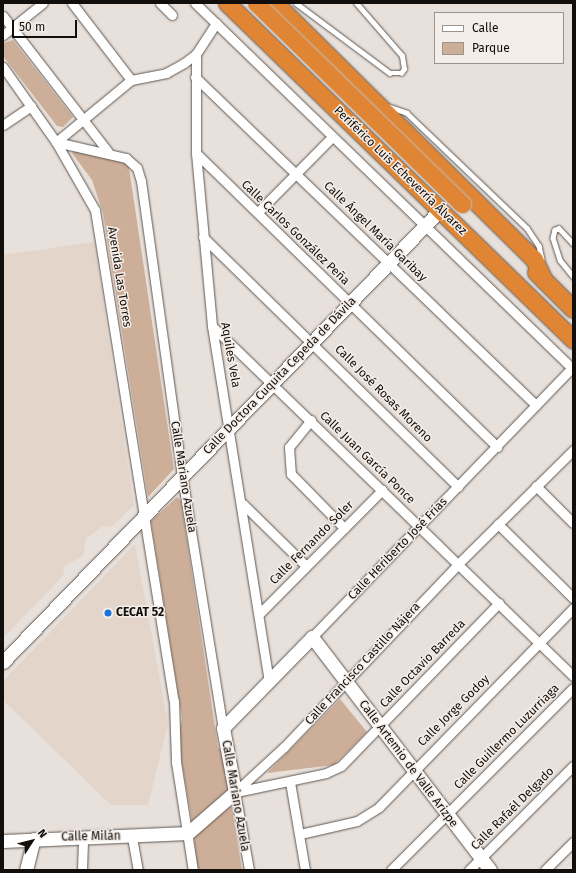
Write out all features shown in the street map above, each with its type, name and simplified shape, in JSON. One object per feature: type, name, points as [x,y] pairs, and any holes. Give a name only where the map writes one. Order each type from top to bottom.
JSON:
[{"type":"highway","name":"Periférico Luis Echeverría Álvarez","points":[[256,3],[462,204],[573,309]]},
{"type":"highway","points":[[230,6],[255,13],[281,4]]},
{"type":"highway","points":[[281,4],[309,35],[534,259],[544,280]]},
{"type":"highway","points":[[281,4],[283,58]]},
{"type":"highway","name":"Periférico Luis Echeverría Álvarez","points":[[230,6],[573,340]]},
{"type":"highway","points":[[283,58],[287,55],[292,43],[309,35]]},
{"type":"street","points":[[3,35],[44,3]]},
{"type":"street","points":[[72,3],[131,80]]},
{"type":"street","points":[[160,3],[172,15]]},
{"type":"street","points":[[195,3],[572,369]]},
{"type":"street","points":[[3,16],[108,152]]},
{"type":"street","points":[[56,142],[131,80],[166,73],[196,54],[216,23]]},
{"type":"street","name":"Aquiles Vela","points":[[196,54],[196,153],[212,326],[243,504],[270,682]]},
{"type":"street","name":"Avenida Las Torres","points":[[3,67],[56,142],[95,210],[174,701],[176,762],[193,870]]},
{"type":"street","name":"Calle Ángel María Garibay","points":[[196,78],[297,172],[536,405]]},
{"type":"street","points":[[3,126],[31,106]]},
{"type":"street","points":[[258,212],[332,137]]},
{"type":"street","name":"Calle Mariano Azuela","points":[[56,142],[108,152],[126,158],[137,168],[141,181],[182,476],[223,728],[249,870]]},
{"type":"street","name":"Calle Carlos González Peña","points":[[196,153],[497,447]]},
{"type":"street","name":"Calle Doctora Cuquita Cepeda de Dávila","points":[[3,662],[440,210]]},
{"type":"street","name":"Calle José Rosas Moreno","points":[[203,237],[313,341],[458,487]]},
{"type":"street","name":"Calle Juan García Ponce","points":[[212,326],[459,563],[539,644],[573,676]]},
{"type":"street","name":"Calle Heriberto José Frías","points":[[223,728],[270,682],[572,369]]},
{"type":"street","points":[[311,420],[289,448],[291,474],[344,528]]},
{"type":"street","name":"Calle Francisco Castillo Nájera","points":[[188,833],[271,760],[459,563],[573,450]]},
{"type":"street","points":[[536,486],[573,523]]},
{"type":"street","name":"Calle Fernando Soler","points":[[259,614],[382,490]]},
{"type":"street","points":[[243,504],[306,566]]},
{"type":"street","points":[[498,524],[573,598]]},
{"type":"street","name":"Calle Octavio Barreda","points":[[235,792],[290,782],[341,766],[498,603]]},
{"type":"street","name":"Calle Jorge Godoy","points":[[300,834],[368,816],[573,608]]},
{"type":"street","name":"Calle Artemio de Valle Arizpe","points":[[312,637],[446,815],[490,870]]},
{"type":"street","name":"Calle Guillermo Luzurriaga","points":[[391,870],[573,688]]},
{"type":"street","name":"Calle Rafaél Delgado","points":[[470,870],[480,858],[573,766]]},
{"type":"street","points":[[290,782],[305,870]]},
{"type":"street","points":[[138,870],[132,837],[188,833]]},
{"type":"street","points":[[82,870],[83,837]]},
{"type":"street","name":"Calle Milán","points":[[3,841],[83,837],[132,837]]},
{"type":"street","points":[[26,870],[34,839]]},
{"type":"street","points":[[545,870],[573,842]]},
{"type":"lane","points":[[296,3],[390,74],[401,73],[404,69],[402,56],[356,3]]},
{"type":"lane","points":[[573,244],[559,229],[555,230],[553,238],[560,260],[573,276]]},
{"type":"shaded area","points":[[94,242],[134,505],[111,527],[103,526],[86,539],[83,556],[63,567],[64,575],[3,638],[3,255]]},
{"type":"shaded area","name":"CECAT 52","points":[[135,544],[168,724],[148,805],[111,805],[3,700],[3,681]]},
{"type":"green space","points":[[13,40],[73,117],[63,127],[57,126],[3,56],[3,43]]},
{"type":"green space","points":[[76,149],[125,161],[129,168],[174,469],[148,497],[103,213],[92,180],[72,153]]},
{"type":"green space","points":[[177,497],[181,501],[218,747],[225,755],[230,788],[192,821],[178,740],[182,718],[151,521]]},
{"type":"green space","points":[[340,699],[367,732],[334,765],[267,773]]},
{"type":"green space","points":[[231,803],[242,870],[198,870],[194,837]]},
{"type":"place","name":"CECAT 52","points":[[108,613]]}]
